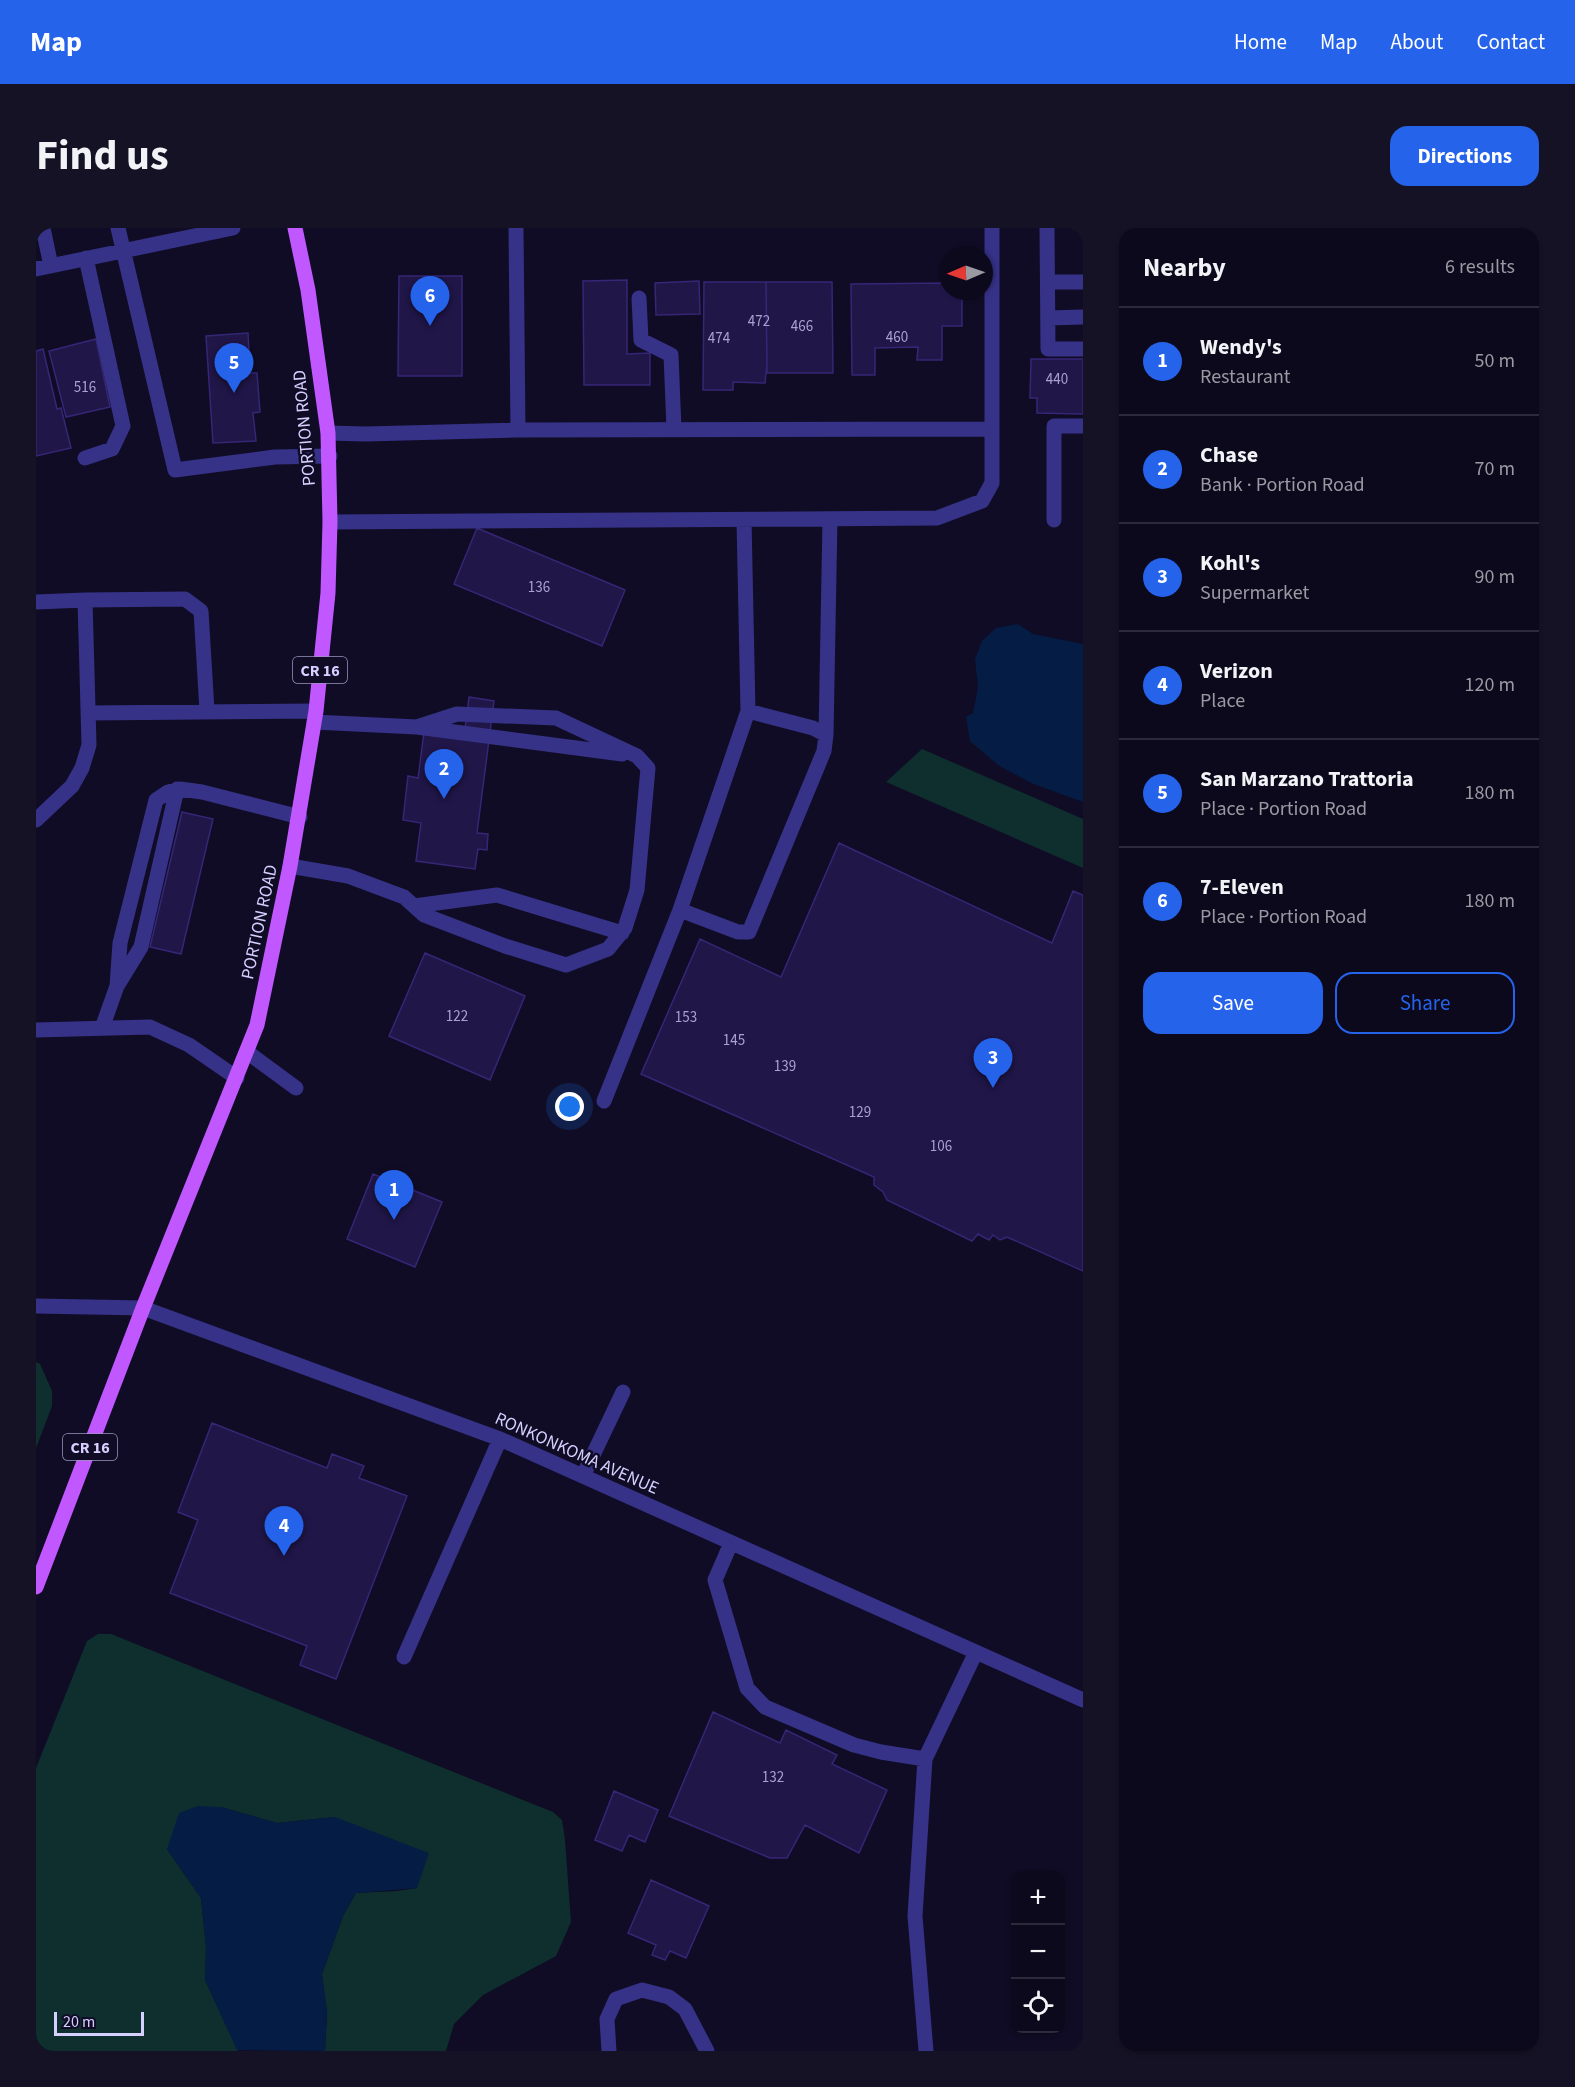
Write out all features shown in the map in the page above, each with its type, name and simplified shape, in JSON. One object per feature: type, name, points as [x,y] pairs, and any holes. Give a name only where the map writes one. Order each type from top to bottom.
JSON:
[{"type":"main road","name":"PORTION ROAD","points":[[36,1587],[143,1308],[257,1025],[300,817],[315,717],[328,593],[330,456],[308,290],[295,228]]},
{"type":"street","points":[[43,228],[44,267],[233,228]]},
{"type":"street","points":[[118,228],[175,470],[275,457],[330,456]]},
{"type":"street","points":[[516,228],[518,430]]},
{"type":"street","points":[[330,522],[937,518],[981,501],[992,483],[992,228]]},
{"type":"street","points":[[1047,228],[1048,349],[1083,349]]},
{"type":"street","points":[[85,458],[112,449],[123,426],[86,258]]},
{"type":"street","points":[[1048,282],[1083,282]]},
{"type":"street","points":[[639,298],[641,340],[671,355],[674,429]]},
{"type":"street","points":[[1048,318],[1083,317]]},
{"type":"street","points":[[1054,520],[1054,426],[1083,426]]},
{"type":"street","points":[[328,433],[674,429],[992,429]]},
{"type":"street","points":[[680,910],[738,932],[749,932],[824,751],[830,519]]},
{"type":"street","points":[[604,1101],[680,910],[748,711],[744,520]]},
{"type":"street","points":[[36,603],[185,599],[201,611],[207,711]]},
{"type":"street","points":[[36,820],[72,786],[82,768],[89,745],[85,600]]},
{"type":"street","points":[[88,713],[207,711],[315,717],[417,727],[637,756]]},
{"type":"street","points":[[748,711],[813,728],[826,735]]},
{"type":"street","points":[[290,866],[348,876],[404,897],[419,910],[505,946],[566,964],[608,949],[625,928],[638,890],[648,768],[637,756],[556,718],[457,714],[417,727]]},
{"type":"street","points":[[117,986],[120,943],[156,800],[177,789],[202,792],[300,817]]},
{"type":"street","points":[[102,1028],[117,986],[141,947],[177,789]]},
{"type":"street","points":[[419,910],[496,895],[622,933]]},
{"type":"street","points":[[36,1029],[150,1027],[189,1045],[237,1078]]},
{"type":"street","points":[[247,1052],[296,1088]]},
{"type":"street","name":"RONKONKOMA AVENUE","points":[[36,1306],[143,1308],[500,1439],[1083,1700]]},
{"type":"street","points":[[583,1476],[623,1392]]},
{"type":"street","points":[[404,1657],[500,1439]]},
{"type":"street","points":[[731,1542],[715,1580],[747,1688],[765,1707],[854,1745],[925,1759]]},
{"type":"street","points":[[926,2051],[915,1916],[925,1759],[976,1652]]},
{"type":"street","points":[[609,2051],[607,2019],[616,1999],[642,1990],[669,1997],[685,2009],[707,2051]]},
{"type":"green space","points":[[922,749],[1083,819],[1083,868],[886,782]]},
{"type":"green space","points":[[36,1362],[40,1364],[52,1391],[52,1406],[36,1448]]},
{"type":"green space","points":[[98,1634],[111,1634],[553,1812],[562,1820],[571,1922],[556,1956],[483,1995],[454,2024],[446,2051],[325,2051],[327,2012],[322,1974],[343,1916],[356,1893],[417,1888],[335,1817],[277,1823],[221,1807],[167,1849],[201,1898],[206,1947],[205,1980],[238,2051],[36,2051],[36,1768],[87,1641]]},
{"type":"water","points":[[1018,624],[1033,634],[1083,644],[1083,802],[1031,783],[998,765],[970,741],[966,717],[973,713],[978,688],[975,659],[982,641],[996,628]]},
{"type":"water","points":[[198,1806],[221,1807],[277,1823],[335,1817],[429,1853],[417,1888],[356,1893],[343,1916],[322,1974],[327,2012],[325,2051],[237,2050],[205,1980],[206,1947],[201,1898],[167,1849],[179,1813]]},
{"type":"building","points":[[399,276],[462,276],[462,376],[398,376]]},
{"type":"building","points":[[627,280],[627,354],[650,353],[650,385],[584,385],[583,281]]},
{"type":"building","points":[[699,281],[700,314],[656,315],[655,283]]},
{"type":"building","points":[[704,282],[766,282],[767,364],[765,383],[733,382],[733,390],[703,390]]},
{"type":"building","points":[[766,282],[832,282],[833,373],[767,373]]},
{"type":"building","points":[[939,283],[939,300],[962,300],[962,326],[942,326],[942,360],[917,360],[918,347],[875,348],[875,375],[852,375],[851,284]]},
{"type":"building","points":[[248,333],[250,373],[257,373],[260,412],[253,413],[256,441],[213,443],[206,336]]},
{"type":"building","points":[[96,339],[110,407],[66,417],[49,351]]},
{"type":"building","points":[[43,349],[57,409],[61,408],[71,448],[36,456],[36,351]]},
{"type":"building","points":[[1031,359],[1083,359],[1083,414],[1037,413],[1037,398],[1030,398]]},
{"type":"building","points":[[477,528],[625,590],[602,646],[454,584]]},
{"type":"building","points":[[469,697],[494,701],[477,833],[488,834],[487,850],[478,849],[475,869],[416,861],[421,823],[403,820],[408,776],[418,778],[424,732],[464,737]]},
{"type":"building","points":[[182,812],[213,819],[181,954],[150,947]]},
{"type":"building","points":[[839,843],[1052,943],[1073,891],[1083,895],[1083,1271],[1007,1237],[1000,1240],[993,1235],[989,1240],[978,1234],[972,1241],[887,1200],[883,1192],[874,1185],[874,1177],[641,1074],[700,939],[781,977]]},
{"type":"building","points":[[425,953],[525,996],[490,1080],[389,1036]]},
{"type":"building","points":[[373,1174],[442,1202],[415,1267],[347,1239]]},
{"type":"building","points":[[212,1423],[327,1468],[332,1454],[364,1466],[359,1478],[407,1496],[336,1679],[300,1665],[307,1646],[170,1593],[198,1520],[178,1512]]},
{"type":"building","points":[[713,1712],[780,1743],[786,1730],[837,1755],[832,1764],[887,1790],[859,1853],[805,1825],[787,1858],[770,1858],[669,1816]]},
{"type":"building","points":[[614,1791],[658,1810],[645,1842],[629,1835],[622,1851],[595,1840]]},
{"type":"building","points":[[651,1880],[709,1906],[686,1958],[670,1951],[665,1960],[652,1955],[656,1945],[628,1933]]},
{"type":"place","name":"7-Eleven","points":[[430,326]]},
{"type":"place","name":"San Marzano Trattoria","points":[[234,393]]},
{"type":"place","name":"Chase","points":[[444,799]]},
{"type":"place","name":"Kohl's","points":[[993,1088]]},
{"type":"place","name":"Wendy's","points":[[394,1220]]},
{"type":"place","name":"Verizon","points":[[284,1556]]}]
